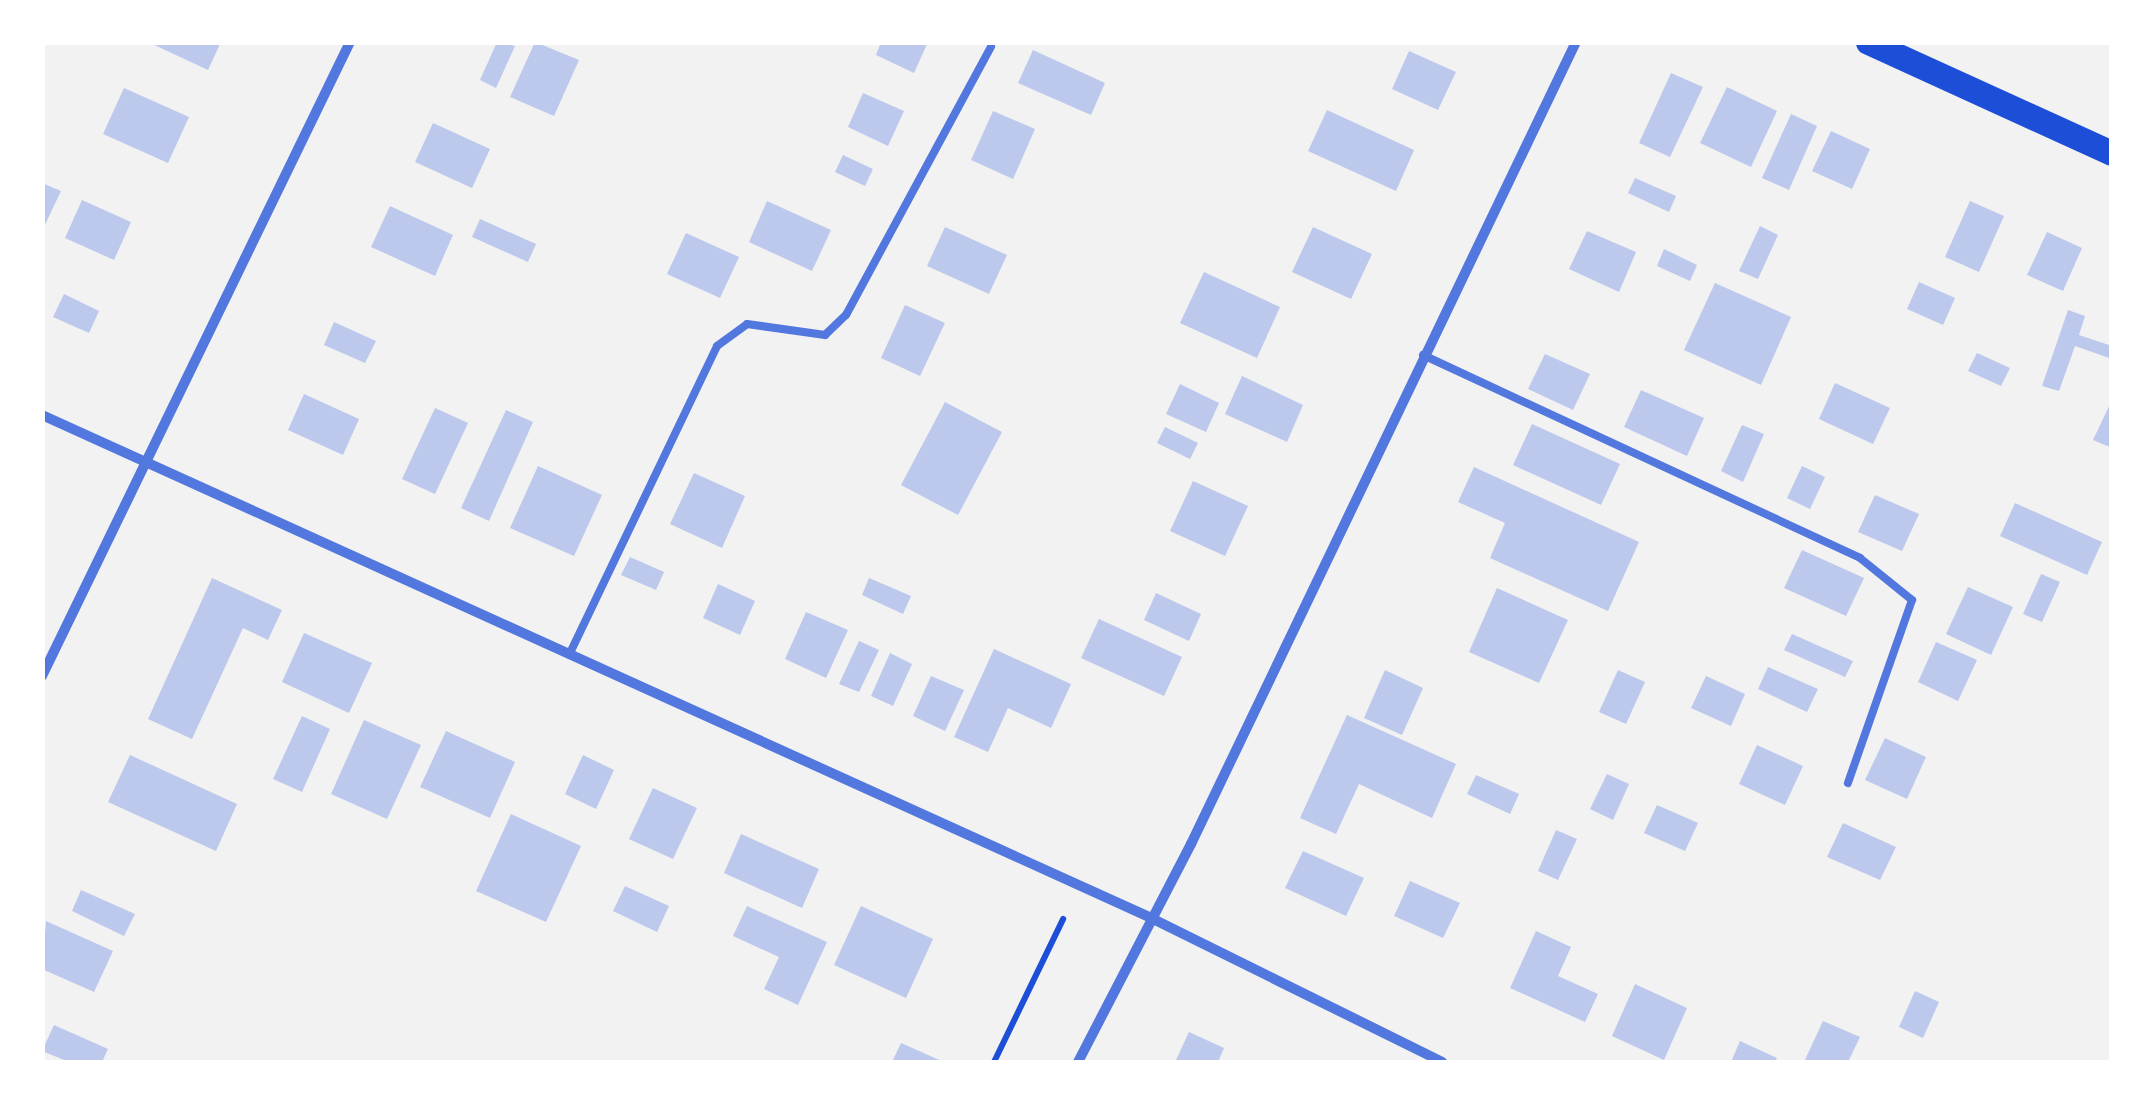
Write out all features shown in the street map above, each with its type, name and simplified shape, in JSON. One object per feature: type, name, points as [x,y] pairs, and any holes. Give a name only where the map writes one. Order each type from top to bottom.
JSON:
[{"type":"main road","points":[[1868,42],[2112,153]]},
{"type":"street","points":[[42,676],[350,42]]},
{"type":"street","points":[[1078,1062],[1148,918],[1191,844],[1576,42]]},
{"type":"street","points":[[42,415],[1148,918],[1442,1062]]},
{"type":"lane","points":[[570,653],[717,346],[747,324],[825,335],[846,315],[991,47]]},
{"type":"lane","points":[[1423,354],[1860,558],[1912,600],[1848,784]]},
{"type":"path","points":[[994,1062],[1064,919]]},
{"type":"building","points":[[148,42],[221,42],[208,70]]},
{"type":"building","points":[[497,42],[515,46],[496,88],[480,80]]},
{"type":"building","points":[[535,42],[579,60],[554,116],[510,97]]},
{"type":"building","points":[[881,42],[928,42],[914,73],[876,55]]},
{"type":"building","points":[[1033,50],[1105,83],[1091,115],[1018,83]]},
{"type":"building","points":[[1409,51],[1456,72],[1438,110],[1392,89]]},
{"type":"building","points":[[1671,73],[1703,87],[1670,157],[1639,143]]},
{"type":"building","points":[[1727,87],[1777,111],[1751,167],[1700,143]]},
{"type":"building","points":[[124,88],[189,117],[168,163],[103,134]]},
{"type":"building","points":[[863,93],[904,111],[888,146],[848,127]]},
{"type":"building","points":[[1327,110],[1414,150],[1396,191],[1308,151]]},
{"type":"building","points":[[993,111],[1035,129],[1013,179],[971,160]]},
{"type":"building","points":[[1791,114],[1817,126],[1789,190],[1762,178]]},
{"type":"building","points":[[433,123],[490,149],[472,188],[415,162]]},
{"type":"building","points":[[1831,131],[1870,149],[1852,189],[1812,171]]},
{"type":"building","points":[[843,155],[873,169],[865,186],[835,172]]},
{"type":"building","points":[[1635,178],[1676,196],[1669,212],[1628,193]]},
{"type":"building","points":[[42,183],[61,191],[42,231]]},
{"type":"building","points":[[82,200],[131,222],[114,260],[65,238]]},
{"type":"building","points":[[767,201],[831,230],[812,271],[749,242]]},
{"type":"building","points":[[1970,201],[2004,216],[1979,272],[1945,257]]},
{"type":"building","points":[[390,206],[453,235],[435,276],[371,247]]},
{"type":"building","points":[[480,219],[536,244],[528,262],[472,237]]},
{"type":"building","points":[[1760,226],[1778,235],[1758,279],[1739,271]]},
{"type":"building","points":[[945,227],[1007,255],[989,294],[927,266]]},
{"type":"building","points":[[1313,227],[1372,254],[1351,299],[1292,272]]},
{"type":"building","points":[[1587,231],[1636,252],[1619,292],[1569,269]]},
{"type":"building","points":[[2047,232],[2082,248],[2063,291],[2027,275]]},
{"type":"building","points":[[686,233],[739,257],[720,298],[667,274]]},
{"type":"building","points":[[1664,249],[1697,265],[1690,281],[1657,266]]},
{"type":"building","points":[[1204,272],[1280,307],[1257,358],[1180,323]]},
{"type":"building","points":[[1919,282],[1955,298],[1943,325],[1907,309]]},
{"type":"building","points":[[1715,283],[1791,317],[1761,385],[1684,350]]},
{"type":"building","points":[[64,294],[99,311],[89,333],[53,317]]},
{"type":"building","points":[[905,305],[945,323],[920,376],[881,358]]},
{"type":"building","points":[[2068,310],[2085,316],[2079,335],[2112,346],[2112,359],[2075,346],[2059,391],[2042,386]]},
{"type":"building","points":[[334,322],[376,341],[365,363],[324,345]]},
{"type":"building","points":[[1977,353],[2010,368],[2001,386],[1968,371]]},
{"type":"building","points":[[1545,354],[1590,374],[1573,410],[1528,389]]},
{"type":"building","points":[[1242,376],[1303,405],[1287,442],[1225,414]]},
{"type":"building","points":[[1835,383],[1890,408],[1873,444],[1819,419]]},
{"type":"building","points":[[1180,384],[1219,403],[1206,432],[1166,414]]},
{"type":"building","points":[[1641,390],[1704,418],[1687,456],[1624,427]]},
{"type":"building","points":[[304,394],[359,419],[343,455],[288,430]]},
{"type":"building","points":[[2112,400],[2112,448],[2093,440]]},
{"type":"building","points":[[945,402],[1002,432],[958,515],[901,485]]},
{"type":"building","points":[[435,408],[468,423],[435,494],[402,479]]},
{"type":"building","points":[[506,410],[533,422],[489,521],[461,508]]},
{"type":"building","points":[[1532,424],[1620,464],[1601,505],[1513,465]]},
{"type":"building","points":[[1742,425],[1764,434],[1743,482],[1721,471]]},
{"type":"building","points":[[1165,427],[1198,443],[1190,459],[1157,443]]},
{"type":"building","points":[[538,466],[602,495],[574,556],[510,528]]},
{"type":"building","points":[[1802,466],[1825,477],[1810,509],[1787,498]]},
{"type":"building","points":[[1474,467],[1639,542],[1608,611],[1490,558],[1505,523],[1458,502]]},
{"type":"building","points":[[694,473],[745,496],[722,548],[670,524]]},
{"type":"building","points":[[1193,481],[1248,506],[1225,556],[1170,531]]},
{"type":"building","points":[[1875,495],[1919,514],[1902,551],[1858,532]]},
{"type":"building","points":[[2015,503],[2102,542],[2087,575],[2000,536]]},
{"type":"building","points":[[1802,550],[1864,578],[1846,616],[1784,588]]},
{"type":"building","points":[[630,557],[664,572],[656,590],[621,575]]},
{"type":"building","points":[[2041,574],[2060,582],[2042,622],[2023,614]]},
{"type":"building","points":[[212,578],[282,610],[268,640],[243,628],[192,739],[148,719]]},
{"type":"building","points":[[869,578],[911,596],[903,614],[862,595]]},
{"type":"building","points":[[718,584],[755,601],[740,635],[703,618]]},
{"type":"building","points":[[1968,587],[2013,607],[1991,655],[1946,634]]},
{"type":"building","points":[[1497,588],[1568,620],[1539,683],[1469,652]]},
{"type":"building","points":[[1156,593],[1201,614],[1189,641],[1144,620]]},
{"type":"building","points":[[806,612],[848,630],[826,678],[785,659]]},
{"type":"building","points":[[1099,619],[1182,657],[1164,696],[1081,658]]},
{"type":"building","points":[[304,633],[372,663],[349,713],[282,682]]},
{"type":"building","points":[[1792,634],[1853,661],[1845,677],[1784,650]]},
{"type":"building","points":[[859,641],[879,650],[859,692],[839,684]]},
{"type":"building","points":[[1936,642],[1977,660],[1958,701],[1918,682]]},
{"type":"building","points":[[994,649],[1071,684],[1051,728],[1008,708],[988,752],[954,737]]},
{"type":"building","points":[[890,653],[912,664],[893,706],[871,696]]},
{"type":"building","points":[[1768,667],[1818,689],[1807,712],[1758,689]]},
{"type":"building","points":[[1385,670],[1423,688],[1402,735],[1364,718]]},
{"type":"building","points":[[1618,670],[1645,682],[1626,724],[1599,712]]},
{"type":"building","points":[[931,676],[964,690],[945,731],[913,716]]},
{"type":"building","points":[[1706,676],[1745,694],[1731,726],[1691,708]]},
{"type":"building","points":[[1347,715],[1456,764],[1432,818],[1359,784],[1336,834],[1300,818]]},
{"type":"building","points":[[302,716],[330,729],[302,792],[273,779]]},
{"type":"building","points":[[364,720],[421,745],[387,819],[331,794]]},
{"type":"building","points":[[446,731],[515,762],[490,818],[420,787]]},
{"type":"building","points":[[1885,738],[1926,757],[1907,799],[1865,780]]},
{"type":"building","points":[[1757,745],[1803,766],[1785,805],[1739,784]]},
{"type":"building","points":[[130,755],[237,804],[216,851],[108,802]]},
{"type":"building","points":[[583,755],[614,770],[596,809],[565,794]]},
{"type":"building","points":[[1607,774],[1629,784],[1613,820],[1590,809]]},
{"type":"building","points":[[1476,775],[1519,794],[1510,814],[1467,794]]},
{"type":"building","points":[[653,788],[697,808],[673,859],[629,839]]},
{"type":"building","points":[[1657,805],[1698,823],[1685,851],[1644,833]]},
{"type":"building","points":[[511,814],[581,846],[546,922],[476,891]]},
{"type":"building","points":[[1843,823],[1896,847],[1880,880],[1827,857]]},
{"type":"building","points":[[1556,830],[1577,839],[1558,880],[1538,871]]},
{"type":"building","points":[[741,834],[819,869],[802,908],[724,873]]},
{"type":"building","points":[[1303,851],[1364,878],[1346,916],[1285,888]]},
{"type":"building","points":[[1410,881],[1460,903],[1443,938],[1394,916]]},
{"type":"building","points":[[625,886],[669,906],[657,932],[613,911]]},
{"type":"building","points":[[81,890],[135,914],[124,936],[72,911]]},
{"type":"building","points":[[747,906],[827,942],[798,1005],[764,989],[779,957],[733,936]]},
{"type":"building","points":[[861,906],[933,939],[906,998],[834,965]]},
{"type":"building","points":[[46,921],[113,951],[94,992],[42,969]]},
{"type":"building","points":[[1536,931],[1571,947],[1558,976],[1598,994],[1585,1022],[1510,988]]},
{"type":"building","points":[[1635,984],[1687,1008],[1664,1060],[1612,1036]]},
{"type":"building","points":[[1915,991],[1939,1002],[1923,1038],[1899,1027]]},
{"type":"building","points":[[1823,1021],[1860,1037],[1848,1062],[1804,1062]]},
{"type":"building","points":[[54,1025],[108,1049],[102,1062],[69,1062],[42,1051]]},
{"type":"building","points":[[1189,1032],[1224,1048],[1218,1062],[1175,1062]]},
{"type":"building","points":[[1740,1041],[1777,1058],[1775,1062],[1731,1062]]},
{"type":"building","points":[[901,1043],[944,1062],[892,1062]]}]
